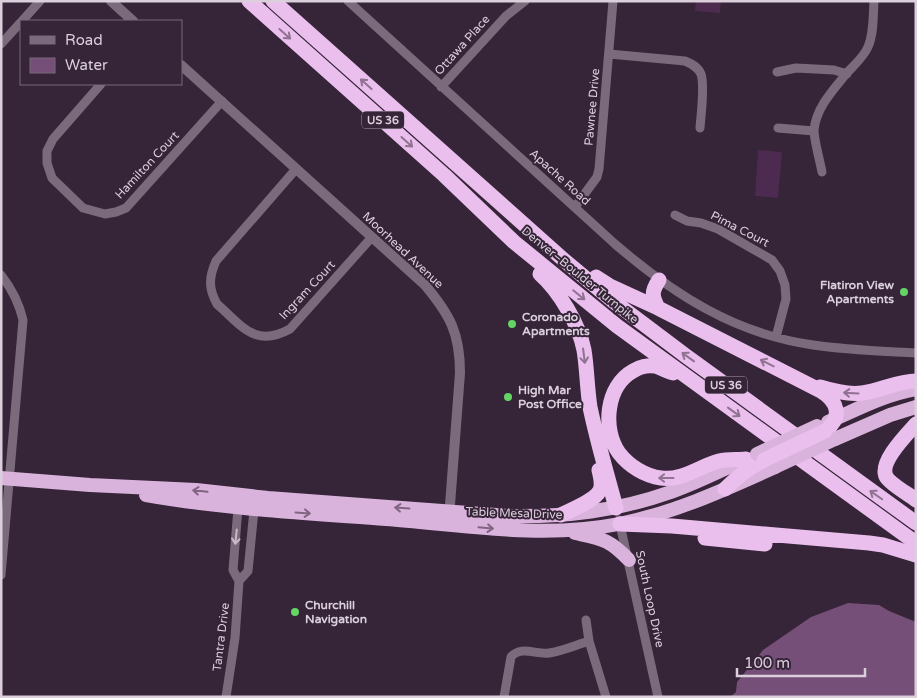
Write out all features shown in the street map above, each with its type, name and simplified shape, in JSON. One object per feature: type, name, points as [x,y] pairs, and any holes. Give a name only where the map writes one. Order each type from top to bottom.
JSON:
[{"type":"highway","name":"Denver–Boulder Turnpike","points":[[249,1],[444,175],[514,242],[617,326],[916,543]]},
{"type":"highway","name":"Denver–Boulder Turnpike","points":[[273,1],[542,241],[620,306],[916,523]]},
{"type":"highway","points":[[542,241],[560,249],[610,286],[811,385],[830,397],[836,409],[836,418],[826,432]]},
{"type":"highway","points":[[514,242],[529,263],[554,288],[580,334],[584,350],[590,407],[616,508]]},
{"type":"highway","points":[[658,308],[652,294],[659,280]]},
{"type":"highway","points":[[694,383],[654,366],[644,366],[625,376],[614,390],[609,411],[611,432],[619,452],[635,468],[663,479],[683,475],[722,460],[760,460]]},
{"type":"highway","points":[[811,385],[852,394],[916,381]]},
{"type":"highway","points":[[836,418],[881,398],[916,389]]},
{"type":"highway","points":[[725,489],[738,476],[760,460],[826,432],[916,407]]},
{"type":"highway","points":[[916,424],[898,444],[885,469],[887,478],[916,500]]},
{"type":"highway","points":[[598,439],[597,455],[601,479],[599,491],[562,523],[606,541],[629,560]]},
{"type":"highway","name":"Table Mesa Drive","points":[[562,523],[672,492],[708,477],[760,460]]},
{"type":"highway","name":"Table Mesa Drive","points":[[5,478],[90,485],[196,490],[449,518]]},
{"type":"highway","name":"Table Mesa Drive","points":[[90,485],[185,502],[254,510],[449,518],[544,516],[562,523],[620,524],[695,502],[725,489]]},
{"type":"highway","points":[[620,524],[672,526],[703,538],[790,546],[836,540],[883,545],[916,555]]},
{"type":"street","points":[[24,20],[40,1]]},
{"type":"street","points":[[111,1],[132,20]]},
{"type":"street","name":"Ottawa Place","points":[[441,87],[506,16],[525,1]]},
{"type":"street","name":"Pawnee Drive","points":[[575,207],[597,177],[613,1]]},
{"type":"street","points":[[822,172],[814,131],[816,121],[824,102],[862,57],[868,46],[872,33],[874,1]]},
{"type":"street","name":"Apache Road","points":[[353,3],[441,87],[615,244],[643,268],[676,292],[712,313],[748,329],[776,337],[820,346],[854,350],[916,353]]},
{"type":"street","points":[[1,44],[20,24]]},
{"type":"street","points":[[609,54],[686,61],[694,65],[700,72],[702,82],[700,128]]},
{"type":"street","name":"Moorhead Avenue","points":[[182,65],[425,285],[444,309],[457,340],[460,356],[449,518]]},
{"type":"street","points":[[777,72],[796,68],[834,70],[847,74]]},
{"type":"street","name":"Hamilton Court","points":[[100,85],[52,138],[47,151],[47,163],[52,178],[83,208],[105,214],[126,208],[222,101]]},
{"type":"street","points":[[778,128],[814,131]]},
{"type":"street","name":"Ingram Court","points":[[296,169],[216,261],[211,272],[210,285],[216,304],[249,333],[262,337],[281,334],[290,329],[372,237]]},
{"type":"street","name":"Pima Court","points":[[675,215],[687,221],[701,223],[718,229],[772,260],[780,271],[785,285],[786,299],[776,337]]},
{"type":"street","points":[[1,275],[13,290],[23,320],[5,478],[1,575]]},
{"type":"street","points":[[238,508],[249,496]]},
{"type":"street","name":"Tantra Drive","points":[[239,581],[248,571],[254,510],[249,496]]},
{"type":"street","name":"Tantra Drive","points":[[226,697],[239,581],[233,570],[238,508]]},
{"type":"street","name":"South Loop Drive","points":[[616,508],[658,697]]},
{"type":"street","points":[[586,620],[589,642],[606,697]]},
{"type":"street","points":[[504,697],[511,657],[514,653],[520,651],[548,654],[589,642]]},
{"type":"shaded area","points":[[696,1],[721,1],[720,13],[695,11]]},
{"type":"shaded area","points":[[758,150],[782,152],[778,198],[755,196]]},
{"type":"water","points":[[848,603],[879,605],[916,622],[916,697],[730,697],[736,692],[737,682],[763,650],[811,617]]},
{"type":"place","name":"Flatiron View Apartments","points":[[904,292]]},
{"type":"place","name":"Coronado Apartments","points":[[512,324]]},
{"type":"place","name":"High Mar Post Office","points":[[508,397]]},
{"type":"place","name":"Churchill Navigation","points":[[295,612]]}]
